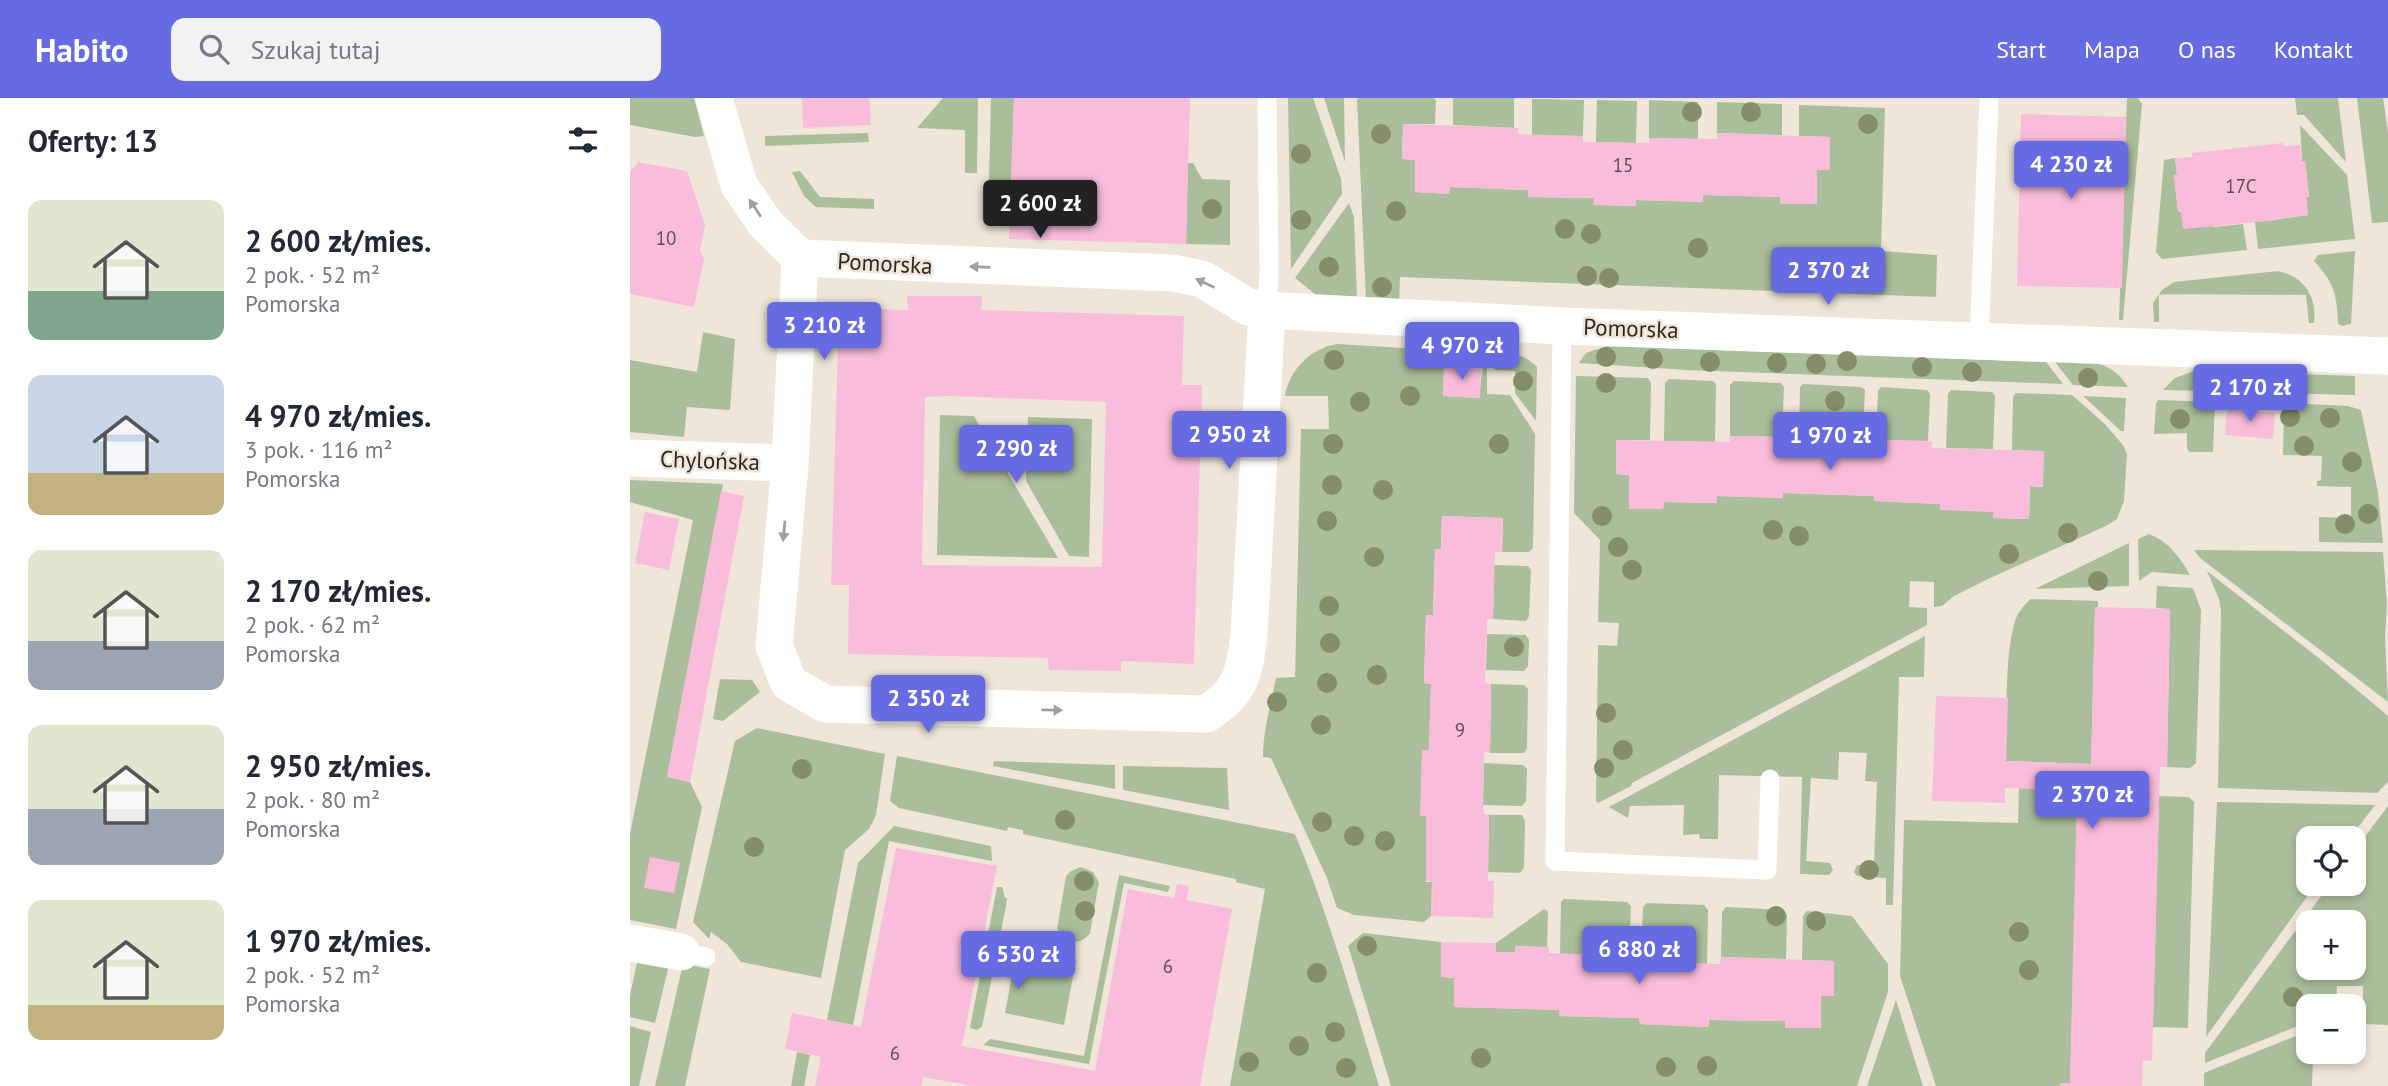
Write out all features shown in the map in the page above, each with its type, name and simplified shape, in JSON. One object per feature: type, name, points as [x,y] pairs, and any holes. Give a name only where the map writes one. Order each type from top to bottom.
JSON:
[{"type":"street","points":[[714,98],[739,185],[765,223],[800,258],[790,463],[774,646],[789,683],[825,704],[1206,714],[1230,696],[1245,670],[1249,635],[1267,310]]},
{"type":"street","name":"Pomorska","points":[[800,258],[1173,273],[1202,279],[1248,307],[1267,310],[1562,326],[2388,356]]},
{"type":"street","name":"Chylońska","points":[[630,458],[790,463]]},
{"type":"street","points":[[630,943],[694,955]]},
{"type":"lane","points":[[1267,98],[1267,310]]},
{"type":"lane","points":[[1979,341],[1989,98]]},
{"type":"lane","points":[[1562,326],[1555,861],[1767,870],[1770,779]]},
{"type":"green space","points":[[630,98],[694,98],[704,136],[695,137],[630,125]]},
{"type":"green space","points":[[943,98],[978,98],[977,173],[965,173],[965,130],[917,128]]},
{"type":"green space","points":[[991,98],[1014,98],[1011,181],[989,180]]},
{"type":"green space","points":[[1288,98],[1313,98],[1341,179],[1342,194],[1291,269]]},
{"type":"green space","points":[[1324,98],[1344,98],[1345,162]]},
{"type":"green space","points":[[1434,98],[1436,101],[1435,124],[1403,124],[1402,159],[1415,160],[1415,192],[1449,194],[1450,187],[1528,190],[1528,197],[1594,198],[1594,205],[1635,206],[1636,200],[1703,202],[1703,195],[1780,197],[1781,204],[1816,204],[1817,170],[1830,170],[1830,137],[1799,136],[1799,105],[1885,108],[1881,251],[1937,255],[1936,297],[1400,277],[1399,303],[1366,300],[1357,99]]},
{"type":"green space","points":[[1453,98],[1514,98],[1514,128],[1453,125]]},
{"type":"green space","points":[[2127,98],[2138,98],[2142,104],[2123,320],[2119,320]]},
{"type":"green space","points":[[2295,98],[2338,98],[2346,162],[2304,115],[2297,115]]},
{"type":"green space","points":[[2357,98],[2383,98],[2388,132],[2388,222],[2372,223]]},
{"type":"green space","points":[[1532,99],[1584,100],[1583,136],[1532,135]]},
{"type":"green space","points":[[1597,100],[1637,101],[1636,143],[1596,142]]},
{"type":"green space","points":[[1649,100],[1698,102],[1698,139],[1649,138]]},
{"type":"green space","points":[[1717,102],[1782,104],[1782,135],[1717,133]]},
{"type":"green space","points":[[2300,125],[2347,175],[2355,239],[2258,249],[2255,222],[2308,215],[2306,197],[2309,196],[2305,161],[2302,161]]},
{"type":"green space","points":[[868,133],[869,142],[765,146],[765,136]]},
{"type":"green space","points":[[2175,158],[2178,211],[2214,227],[2243,224],[2247,250],[2162,259],[2156,252],[2164,160]]},
{"type":"green space","points":[[1188,163],[1193,163],[1202,179],[1230,180],[1230,245],[1186,244]]},
{"type":"green space","points":[[800,171],[820,197],[874,199],[874,209],[816,207],[804,196],[792,172]]},
{"type":"green space","points":[[1349,203],[1354,217],[1357,299],[1320,298],[1295,278]]},
{"type":"green space","points":[[2355,251],[2351,324],[2342,326],[2338,324],[2333,289],[2314,261],[2318,255]]},
{"type":"green space","points":[[2278,271],[2295,278],[2307,290],[2313,305],[2314,323],[2309,323],[2306,295],[2159,294],[2174,282]]},
{"type":"green space","points":[[2159,294],[2159,322],[2154,322],[2153,303]]},
{"type":"green space","points":[[703,332],[735,339],[730,410],[687,407],[684,437],[630,432],[630,360],[697,372]]},
{"type":"green space","points":[[1337,344],[1437,350],[1444,367],[1443,396],[1479,398],[1483,363],[1487,368],[1487,394],[1510,395],[1535,434],[1533,548],[1529,552],[1502,552],[1503,518],[1442,516],[1441,549],[1435,549],[1433,615],[1426,615],[1424,683],[1431,684],[1429,750],[1422,750],[1421,816],[1426,816],[1426,882],[1432,882],[1431,916],[1424,922],[1354,915],[1337,908],[1327,878],[1271,758],[1263,757],[1276,678],[1295,677],[1301,429],[1329,429],[1328,396],[1285,396],[1291,378],[1302,362],[1318,350]]},
{"type":"green space","points":[[1607,346],[2046,362],[2063,384],[1686,370],[1579,363],[1586,353]]},
{"type":"green space","points":[[1483,352],[1519,355],[1537,367],[1536,421],[1515,393],[1515,371],[1495,370]]},
{"type":"green space","points":[[2055,362],[2087,362],[2105,366],[2121,377],[2128,387],[2073,385]]},
{"type":"green space","points":[[2197,370],[2355,376],[2355,395],[2163,390],[2175,378]]},
{"type":"green space","points":[[1576,376],[1648,378],[1651,383],[1650,440],[1616,440],[1616,474],[1629,475],[1629,509],[1663,509],[1664,502],[1716,503],[1717,496],[1782,498],[1783,493],[1874,496],[1875,501],[1940,504],[1993,512],[1993,518],[2029,519],[2030,486],[2042,487],[2044,451],[2012,450],[2013,397],[2016,393],[2072,395],[2105,424],[2127,454],[2124,501],[2117,519],[2106,526],[1990,578],[1954,596],[1942,606],[1934,607],[1934,582],[1910,581],[1909,607],[1927,608],[1927,625],[1598,803],[1598,645],[1617,646],[1619,623],[1598,622],[1600,540],[1574,513]]},
{"type":"green space","points":[[1669,379],[1713,381],[1716,384],[1715,442],[1664,441],[1665,383]]},
{"type":"green space","points":[[1734,381],[1781,383],[1784,387],[1782,437],[1730,436],[1730,385]]},
{"type":"green space","points":[[1803,384],[1861,387],[1865,390],[1863,433],[1799,431],[1800,387]]},
{"type":"green space","points":[[1881,387],[1927,390],[1930,394],[1928,442],[1876,440],[1878,391]]},
{"type":"green space","points":[[1951,390],[1992,392],[1995,396],[1993,449],[1946,448],[1948,394]]},
{"type":"green space","points":[[2083,396],[2126,398],[2124,431],[2121,431]]},
{"type":"green space","points":[[2158,400],[2215,402],[2213,452],[2190,452],[2187,449],[2187,433],[2154,434]]},
{"type":"green space","points":[[2284,403],[2348,406],[2361,410],[2378,492],[2383,543],[2319,542],[2319,517],[2351,518],[2351,487],[2317,486],[2317,481],[2321,480],[2322,456],[2283,455]]},
{"type":"green space","points":[[940,415],[974,416],[1058,558],[937,555]]},
{"type":"green space","points":[[1028,417],[1092,419],[1089,557],[1069,556],[1026,481]]},
{"type":"green space","points":[[630,480],[723,484],[667,777],[690,782],[702,807],[676,929],[630,920],[630,834],[693,520],[630,502]]},
{"type":"green space","points":[[2149,534],[2173,550],[2190,575],[2152,572],[2139,581],[2138,539]]},
{"type":"green space","points":[[2129,543],[2129,586],[2035,589]]},
{"type":"green space","points":[[2194,550],[2383,552],[2387,605],[2385,636],[2388,702],[2200,558]]},
{"type":"green space","points":[[1494,565],[1528,566],[1531,570],[1529,616],[1526,621],[1493,619]]},
{"type":"green space","points":[[2207,571],[2388,716],[2388,782],[2377,793],[2218,788],[2221,611]]},
{"type":"green space","points":[[2157,586],[2193,588],[2201,610],[2196,763],[2190,768],[2167,767],[2170,609],[2156,608]]},
{"type":"green space","points":[[2031,599],[2098,601],[2098,607],[2095,608],[2091,764],[2006,761],[2011,636],[2018,615]]},
{"type":"green space","points":[[1487,634],[1526,635],[1529,640],[1528,666],[1524,671],[1486,670]]},
{"type":"green space","points":[[1925,636],[1924,677],[1899,677],[1893,905],[1886,905],[1886,878],[1857,876],[1854,872],[1857,865],[1874,865],[1877,782],[1865,781],[1867,753],[1839,752],[1838,780],[1811,778],[1806,861],[1830,863],[1833,870],[1829,875],[1800,874],[1802,777],[1719,775],[1718,839],[1700,839],[1699,834],[1683,835],[1684,805],[1630,806],[1628,818],[1609,807]]},
{"type":"green space","points":[[720,679],[752,680],[760,692],[723,721],[713,719]]},
{"type":"green space","points":[[1491,684],[1524,685],[1528,689],[1527,749],[1524,753],[1490,753]]},
{"type":"green space","points":[[757,728],[885,754],[876,815],[869,829],[845,850],[821,978],[741,962],[727,944],[711,932],[709,939],[693,922],[735,741]]},
{"type":"green space","points":[[897,756],[1295,834],[1330,927],[1379,1086],[1230,1086],[1265,889],[1236,882],[1236,879],[1023,834],[1023,830],[1008,827],[1007,831],[899,808],[890,801]]},
{"type":"green space","points":[[994,761],[1115,765],[1115,789],[993,766]]},
{"type":"green space","points":[[1484,763],[1523,765],[1527,769],[1526,801],[1522,806],[1483,805]]},
{"type":"green space","points":[[1123,766],[1227,768],[1229,810],[1123,790]]},
{"type":"green space","points":[[2019,788],[2079,790],[2070,1083],[2061,1083],[2060,1086],[1936,1086],[1900,976],[1904,820],[2018,823]]},
{"type":"green space","points":[[2159,796],[2189,797],[2194,802],[2188,1028],[2153,1027]]},
{"type":"green space","points":[[2217,802],[2375,805],[2359,826],[2296,826],[2296,896],[2307,896],[2206,1037]]},
{"type":"green space","points":[[2388,806],[2388,1025],[2366,1024],[2366,994],[2363,994],[2363,986],[2337,986],[2337,994],[2296,994],[2296,1027],[2205,1063],[2205,1053],[2296,930],[2296,980],[2366,980],[2366,910],[2311,910],[2321,896],[2366,896],[2366,835]]},
{"type":"green space","points":[[1489,815],[1522,815],[1525,821],[1524,868],[1520,873],[1488,872]]},
{"type":"green space","points":[[894,826],[991,846],[992,861],[889,841],[853,1025],[827,1020],[858,863]]},
{"type":"green space","points":[[1081,867],[1093,872],[1099,882],[1090,933],[1086,938],[1073,941],[1064,937],[1057,929],[1066,876]]},
{"type":"green space","points":[[1119,875],[1170,886],[1168,892],[1124,883],[1089,1064],[983,1045],[990,1039],[1084,1056]]},
{"type":"green space","points":[[997,887],[1002,887],[1007,898],[1006,906],[982,1027],[977,1030],[970,1028]]},
{"type":"green space","points":[[1564,899],[1627,902],[1631,906],[1629,956],[1560,954],[1561,902]]},
{"type":"green space","points":[[1647,903],[1704,905],[1708,910],[1707,964],[1641,961],[1643,907]]},
{"type":"green space","points":[[1726,907],[1784,910],[1787,915],[1786,959],[1721,957],[1722,912]]},
{"type":"green space","points":[[1544,909],[1548,911],[1547,947],[1516,946],[1515,952],[1496,952],[1496,943]]},
{"type":"green space","points":[[1807,911],[1852,916],[1888,964],[1888,992],[1857,1086],[1391,1086],[1348,946],[1363,933],[1441,942],[1441,977],[1454,978],[1454,1007],[1559,1010],[1560,1016],[1639,1018],[1640,1024],[1708,1027],[1709,1020],[1785,1021],[1786,1028],[1820,1028],[1821,996],[1834,996],[1834,961],[1802,960],[1803,916]]},
{"type":"green space","points":[[1017,949],[1076,960],[1064,1025],[1005,1013]]},
{"type":"green space","points":[[639,954],[670,961],[655,1023],[630,1017],[630,995]]},
{"type":"green space","points":[[683,964],[710,969],[685,1086],[655,1086]]},
{"type":"green space","points":[[1896,1000],[1923,1086],[1867,1086]]},
{"type":"green space","points":[[630,1026],[651,1032],[639,1086],[630,1086]]},
{"type":"green space","points":[[2296,1036],[2296,1064],[2313,1064],[2312,1086],[2204,1086],[2204,1073]]},
{"type":"green space","points":[[797,1052],[810,1055],[804,1086],[791,1086]]},
{"type":"building","points":[[802,98],[869,98],[871,125],[803,128]]},
{"type":"building","points":[[1014,98],[1190,98],[1186,244],[1009,239]]},
{"type":"building","points":[[2021,114],[2126,117],[2122,288],[2017,286]]},
{"type":"building","points":[[1403,124],[1518,128],[1518,134],[1583,136],[1583,142],[1649,143],[1649,138],[1717,139],[1717,133],[1830,137],[1830,170],[1817,170],[1817,204],[1780,204],[1780,197],[1703,195],[1703,202],[1636,200],[1636,206],[1593,205],[1594,198],[1528,197],[1528,190],[1450,187],[1449,194],[1415,192],[1415,160],[1402,159]]},
{"type":"building","points":[[2283,143],[2284,146],[2300,145],[2302,161],[2305,161],[2308,215],[2183,229],[2181,211],[2178,211],[2175,158],[2192,157],[2192,153]]},
{"type":"building","points":[[638,162],[687,171],[705,225],[700,251],[704,259],[694,307],[630,294],[630,172]]},
{"type":"building","points":[[907,296],[982,296],[981,310],[1184,316],[1182,385],[1202,385],[1194,664],[1121,661],[1121,671],[1049,670],[1048,658],[848,654],[849,585],[831,585],[839,308],[908,310]],"holes":[[[925,397],[1106,402],[1102,567],[922,565]]]},
{"type":"building","points":[[1444,367],[1481,369],[1480,398],[1443,396]]},
{"type":"building","points":[[2227,410],[2275,413],[2273,439],[2225,435]]},
{"type":"building","points":[[1796,431],[1865,433],[1865,439],[1932,441],[1932,448],[2044,451],[2043,487],[2030,486],[2029,519],[1993,518],[1993,512],[1940,510],[1940,504],[1874,501],[1874,496],[1783,493],[1783,498],[1717,496],[1717,503],[1664,502],[1663,509],[1629,509],[1629,475],[1616,474],[1616,440],[1729,442],[1730,436],[1796,437]]},
{"type":"building","points":[[721,491],[744,496],[690,782],[667,777]]},
{"type":"building","points":[[645,512],[679,519],[669,570],[635,563]]},
{"type":"building","points":[[1442,516],[1503,518],[1502,552],[1495,552],[1493,619],[1487,619],[1485,683],[1491,684],[1490,753],[1484,752],[1483,805],[1484,814],[1489,815],[1488,881],[1494,881],[1493,918],[1431,916],[1432,882],[1426,880],[1426,816],[1420,816],[1422,750],[1429,750],[1431,684],[1424,683],[1426,615],[1433,615],[1435,549],[1441,549]]},
{"type":"building","points":[[2095,607],[2170,609],[2167,767],[2160,767],[2152,1061],[2143,1060],[2142,1086],[2060,1086],[2060,1083],[2070,1083],[2077,790],[2005,788],[2005,803],[1932,801],[1936,696],[2008,698],[2006,761],[2091,764]]},
{"type":"building","points":[[896,848],[997,866],[962,1046],[1095,1071],[1128,889],[1174,898],[1177,884],[1189,886],[1187,900],[1232,909],[1200,1086],[973,1086],[923,1077],[921,1086],[815,1086],[821,1057],[785,1049],[792,1013],[861,1027]]},
{"type":"building","points":[[650,857],[680,863],[674,893],[644,888]]},
{"type":"building","points":[[1441,942],[1496,943],[1496,952],[1515,952],[1515,946],[1549,947],[1549,953],[1629,956],[1629,961],[1635,962],[1720,964],[1721,957],[1834,961],[1834,996],[1821,996],[1821,1028],[1785,1028],[1785,1021],[1709,1020],[1708,1027],[1640,1024],[1639,1018],[1559,1016],[1559,1010],[1454,1007],[1454,978],[1441,977]]}]
